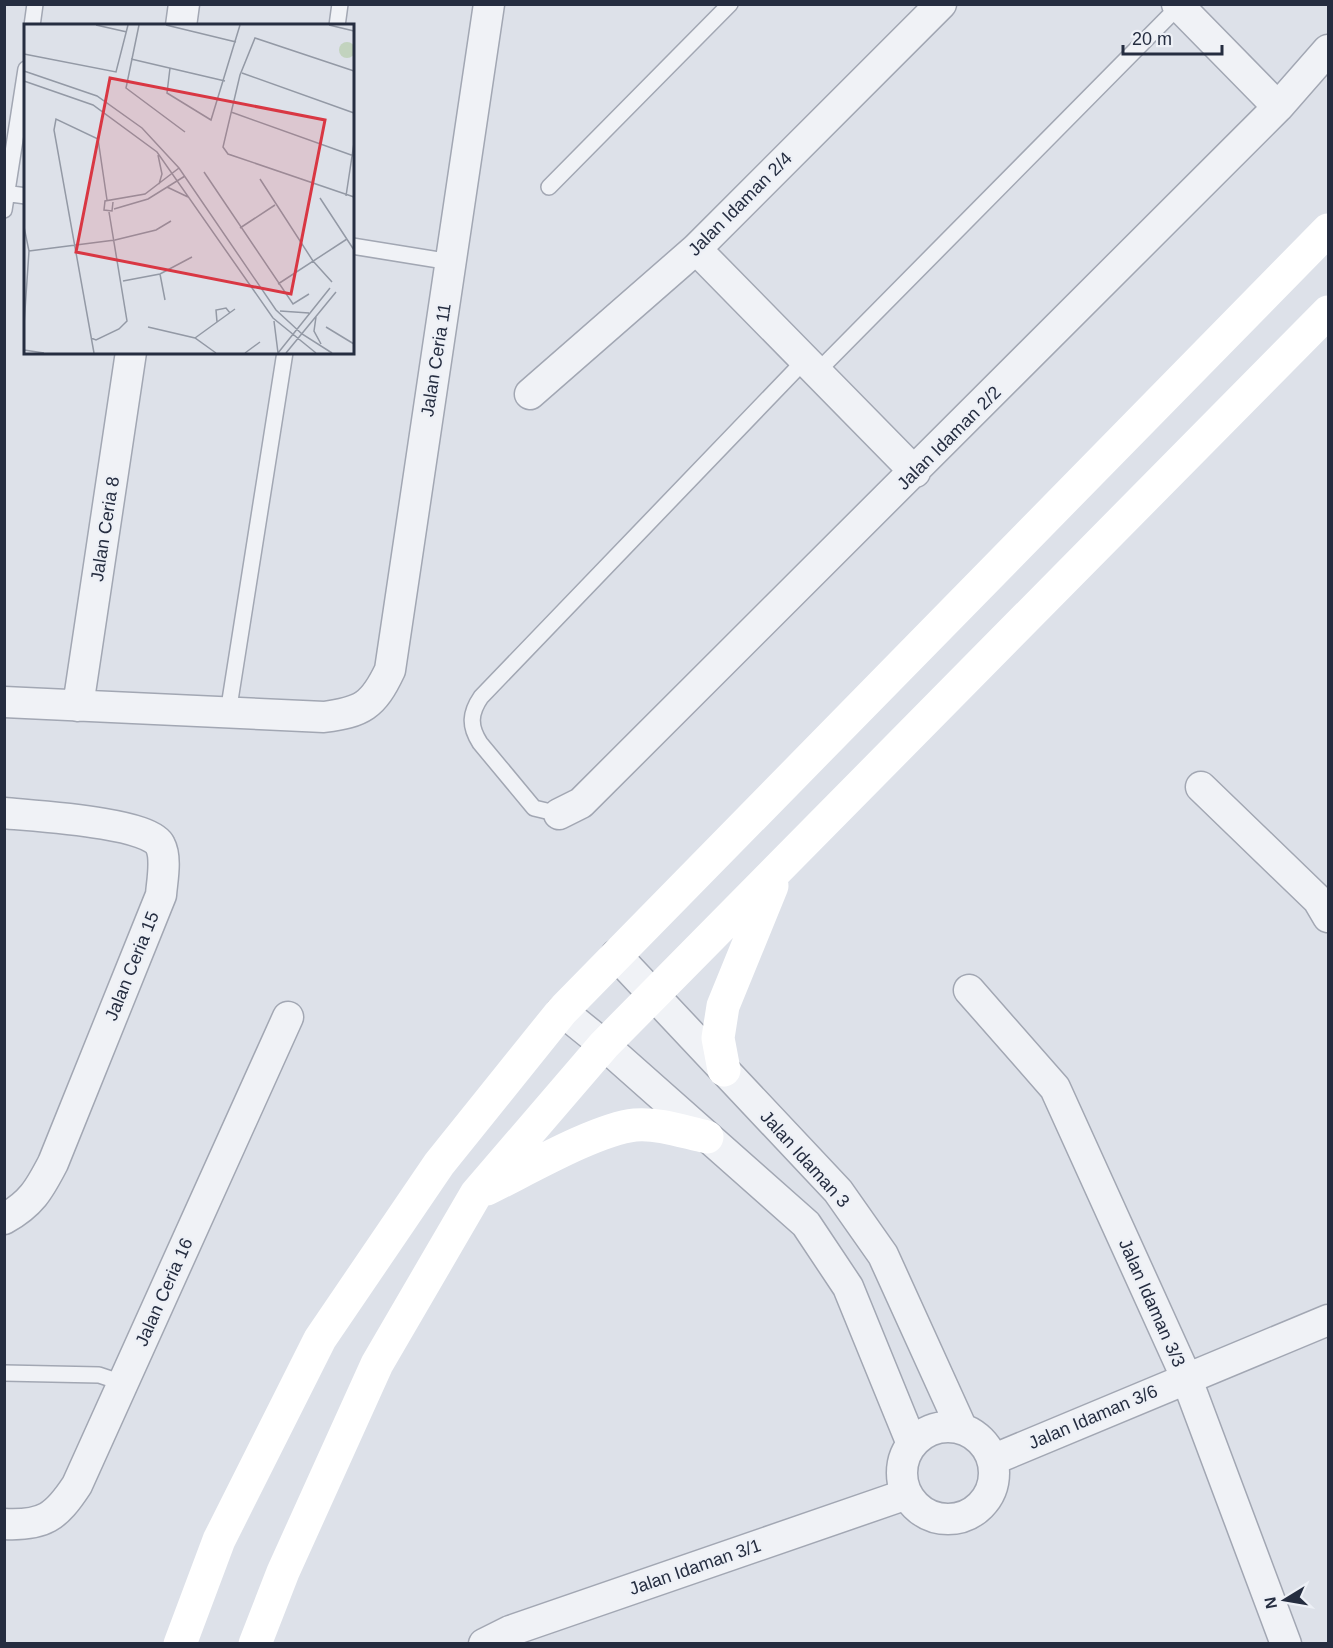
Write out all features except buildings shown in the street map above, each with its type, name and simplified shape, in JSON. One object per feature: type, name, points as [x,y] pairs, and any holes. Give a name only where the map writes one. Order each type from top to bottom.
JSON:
[{"type":"main road","points":[[180,1644],[219,1540],[320,1339],[439,1164],[562,1011],[1329,230]]},
{"type":"main road","points":[[255,1644],[283,1572],[377,1364],[476,1194],[604,1045],[1329,312]]},
{"type":"main road","points":[[724,1070],[718,1038],[723,1006],[778,871]]},
{"type":"main road","points":[[476,1194],[587,1141],[623,1128],[656,1126],[707,1137]]},
{"type":"street","points":[[181,24],[184,4]]},
{"type":"street","name":"Jalan Ceria 11","points":[[228,713],[324,717],[365,708],[379,692],[390,670],[489,4]]},
{"type":"street","name":"Jalan Idaman 2/4","points":[[530,394],[696,249],[941,4]]},
{"type":"street","points":[[1179,5],[1278,106]]},
{"type":"street","name":"Jalan Idaman 2/2","points":[[559,814],[581,803],[1278,106],[1329,50]]},
{"type":"street","points":[[696,249],[915,471]]},
{"type":"street","name":"Jalan Ceria 8","points":[[78,706],[131,354]]},
{"type":"street","points":[[4,702],[228,713]]},
{"type":"street","points":[[1201,787],[1318,900],[1329,917]]},
{"type":"street","name":"Jalan Ceria 15","points":[[4,813],[119,826],[148,833],[160,845],[164,869],[161,895],[53,1163],[40,1189],[25,1207],[4,1219]]},
{"type":"street","name":"Jalan Idaman 3","points":[[616,956],[837,1191],[882,1255],[962,1429]]},
{"type":"street","name":"Jalan Idaman 3/3","points":[[969,990],[1055,1088],[1186,1377],[1286,1644]]},
{"type":"street","points":[[562,1011],[604,1045],[806,1224],[848,1287],[912,1444]]},
{"type":"street","name":"Jalan Ceria 16","points":[[4,1524],[34,1524],[51,1517],[64,1504],[77,1485],[288,1017]]},
{"type":"street","name":"Jalan Idaman 3/6","points":[[992,1460],[1186,1377],[1329,1320]]},
{"type":"street","points":[[935,1429],[962,1429],[981,1441],[992,1460],[994,1475],[991,1490],[983,1503],[958,1519],[942,1520],[928,1515],[916,1506],[906,1494],[902,1468],[912,1444],[922,1435],[935,1429]]},
{"type":"street","name":"Jalan Idaman 3/1","points":[[484,1644],[521,1627],[906,1494]]},
{"type":"lane","points":[[32,24],[35,4]]},
{"type":"lane","points":[[336,24],[340,4]]},
{"type":"lane","points":[[549,188],[730,4]]},
{"type":"lane","points":[[559,814],[534,808],[480,743],[472,726],[474,707],[481,697],[812,365],[1179,5]]},
{"type":"lane","points":[[4,210],[24,81]]},
{"type":"lane","points":[[6,193],[24,196]]},
{"type":"lane","points":[[354,246],[451,262]]},
{"type":"lane","points":[[228,713],[285,354]]},
{"type":"lane","points":[[4,1372],[99,1375],[123,1383]]}]
